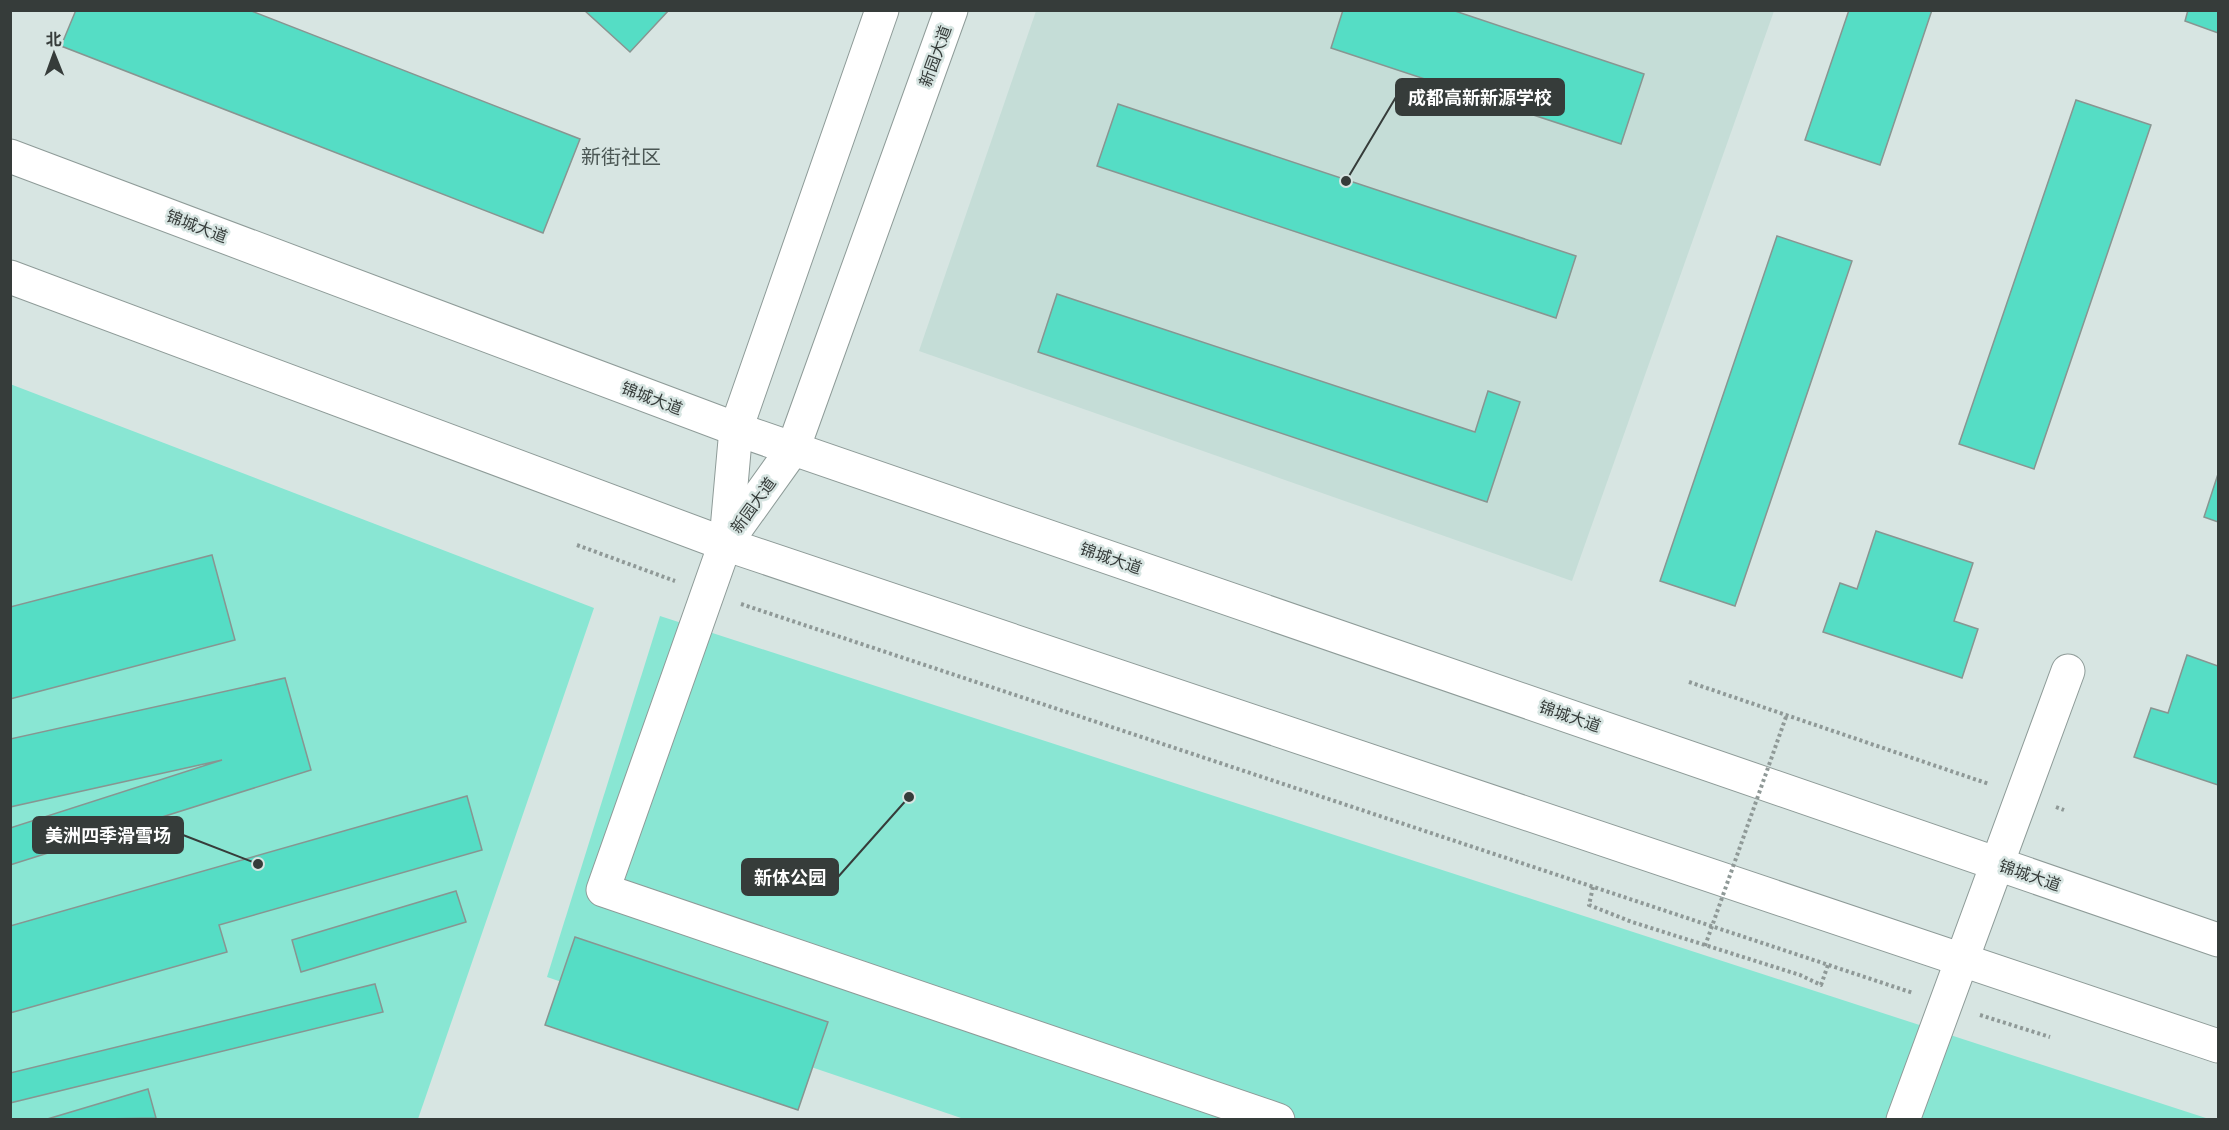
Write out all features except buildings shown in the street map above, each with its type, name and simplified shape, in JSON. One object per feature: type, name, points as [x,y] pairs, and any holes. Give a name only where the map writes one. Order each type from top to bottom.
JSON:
[{"type":"main road","name":"新园大道","points":[[725,544],[736,429],[882,10]]},
{"type":"main road","name":"新园大道","points":[[725,544],[793,449],[951,10]]},
{"type":"main road","name":"锦城大道","points":[[10,156],[736,429],[2218,940]]},
{"type":"main road","points":[[10,277],[725,544],[2218,1046]]},
{"type":"main road","points":[[725,544],[603,890],[1278,1119]]},
{"type":"main road","points":[[1903,1119],[2068,671]]},
{"type":"path","points":[[577,545],[708,593],[2050,1037]]},
{"type":"path","points":[[1689,682],[2064,810]]},
{"type":"path","points":[[1705,946],[1787,714]]},
{"type":"path","points":[[1593,887],[1589,905],[1632,922],[1800,975],[1821,985],[1828,965]]},
{"type":"shaded area","points":[[1036,11],[1774,11],[1572,581],[919,351]]},
{"type":"green space","points":[[10,384],[594,608],[418,1119],[11,1119]]},
{"type":"green space","points":[[660,616],[2209,1119],[964,1119],[547,977]]},
{"type":"place","name":"成都高新新源学校","points":[[1346,181]]},
{"type":"place","name":"新体公园","points":[[909,797]]},
{"type":"place","name":"美洲四季滑雪场","points":[[258,864]]},
{"type":"district","name":"新街社区","points":[[621,157]]}]
